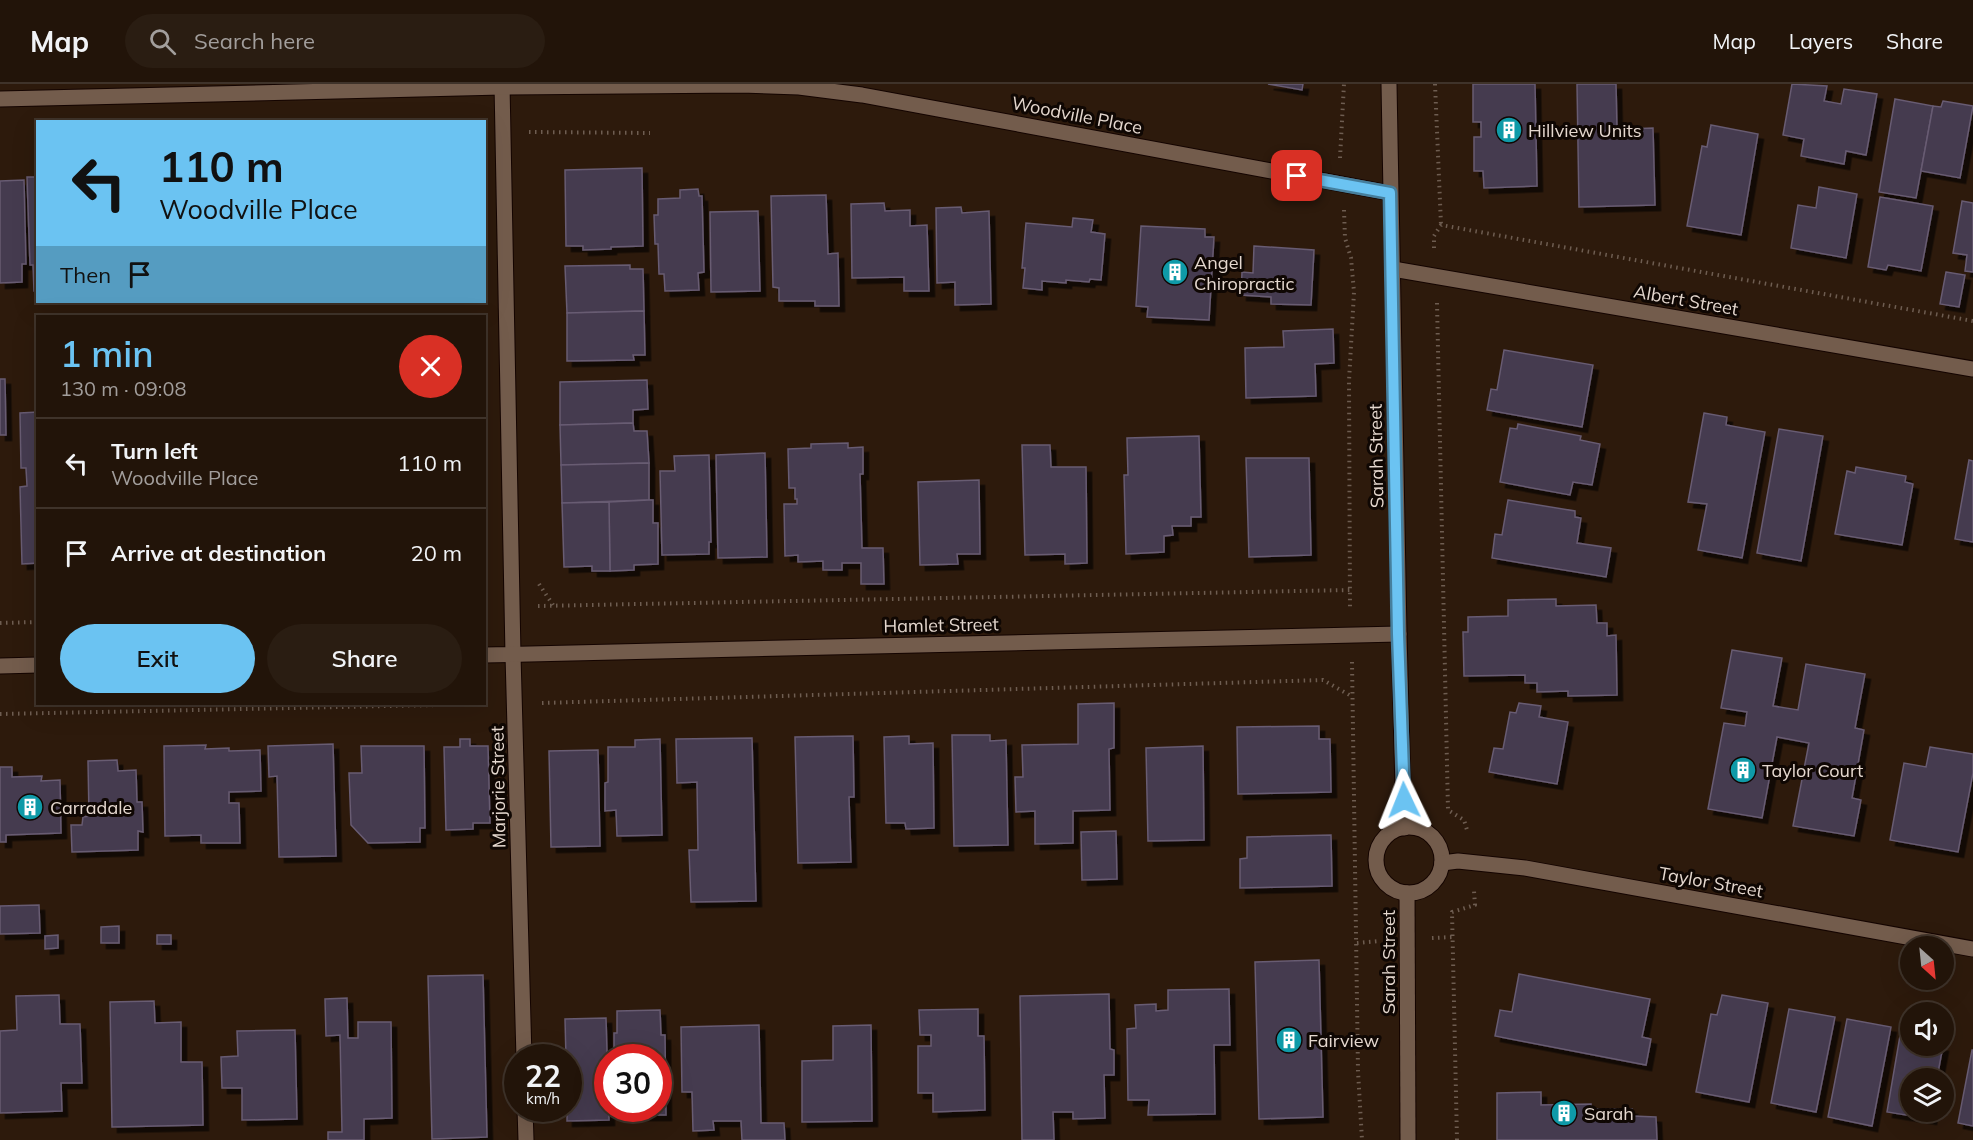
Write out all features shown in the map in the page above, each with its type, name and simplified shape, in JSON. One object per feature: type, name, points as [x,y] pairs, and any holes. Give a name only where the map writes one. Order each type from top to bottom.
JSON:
[{"type":"street","name":"Sarah Street","points":[[1389,84],[1398,634],[1406,812],[1404,828]]},
{"type":"street","name":"Woodville Place","points":[[0,99],[502,86],[741,85],[799,87],[852,94],[1390,193]]},
{"type":"street","name":"Marjorie Street","points":[[502,86],[513,655],[524,1044]]},
{"type":"street","name":"Albert Street","points":[[1393,269],[1973,369]]},
{"type":"street","name":"Hamlet Street","points":[[486,656],[1398,634]]},
{"type":"street","points":[[0,666],[36,665]]},
{"type":"street","points":[[1414,827],[1432,836],[1438,844],[1442,863],[1440,872],[1434,881],[1417,892],[1396,891],[1380,877],[1376,867],[1379,845],[1385,837],[1404,828],[1414,827]]},
{"type":"street","name":"Taylor Street","points":[[1442,863],[1458,861],[1525,868],[1973,949]]},
{"type":"street","name":"Sarah Street","points":[[1407,893],[1408,1140]]},
{"type":"street","points":[[525,1122],[526,1140]]},
{"type":"path","points":[[1339,149],[1344,84]]},
{"type":"path","points":[[1434,236],[1441,225],[1435,84]]},
{"type":"path","points":[[521,132],[650,133]]},
{"type":"path","points":[[1345,216],[1345,238],[1351,258],[1354,292],[1349,381],[1350,602]]},
{"type":"path","points":[[1441,225],[1973,321]]},
{"type":"path","points":[[1437,313],[1448,810],[1464,820],[1467,830]]},
{"type":"path","points":[[532,606],[1350,590]]},
{"type":"path","points":[[0,623],[36,622]]},
{"type":"path","points":[[1353,678],[1358,1071],[1362,1140]]},
{"type":"path","points":[[535,703],[1323,680],[1353,697]]},
{"type":"path","points":[[486,704],[493,704]]},
{"type":"path","points":[[0,714],[444,705]]},
{"type":"path","points":[[1457,1140],[1452,912],[1475,905],[1474,889]]},
{"type":"path","points":[[1428,939],[1453,937]]},
{"type":"path","points":[[1357,943],[1383,941]]},
{"type":"building","points":[[1268,84],[1303,84],[1302,90]]},
{"type":"building","name":"Hillview Units","points":[[1473,84],[1535,84],[1537,186],[1484,188],[1483,171],[1474,171],[1474,137],[1481,137],[1481,122],[1473,122]]},
{"type":"building","points":[[1577,84],[1616,84],[1617,129],[1604,131],[1605,137],[1627,136],[1628,129],[1653,128],[1655,205],[1579,207]]},
{"type":"building","points":[[1792,84],[1827,86],[1824,101],[1841,104],[1844,89],[1877,94],[1866,155],[1846,151],[1844,164],[1801,156],[1804,139],[1783,135]]},
{"type":"building","points":[[1895,99],[1933,106],[1916,198],[1879,192]]},
{"type":"building","points":[[1943,101],[1973,106],[1960,178],[1921,171],[1933,106],[1941,107]]},
{"type":"building","points":[[1711,125],[1758,134],[1741,235],[1687,226],[1702,146],[1707,147]]},
{"type":"building","points":[[642,168],[643,246],[583,250],[583,246],[566,246],[565,170]]},
{"type":"building","points":[[27,177],[36,177],[36,291],[34,291],[33,265],[30,265]]},
{"type":"building","points":[[24,180],[26,264],[22,264],[22,282],[0,283],[0,181]]},
{"type":"building","points":[[1819,187],[1857,194],[1846,258],[1791,248],[1798,205],[1816,208]]},
{"type":"building","points":[[698,189],[699,196],[702,196],[704,272],[698,273],[699,290],[665,291],[664,274],[659,274],[658,244],[655,244],[654,215],[658,215],[658,199],[680,198],[680,190]]},
{"type":"building","points":[[826,195],[828,254],[838,253],[839,306],[815,306],[815,301],[779,301],[779,288],[773,287],[771,196]]},
{"type":"building","points":[[1880,197],[1933,206],[1921,271],[1888,265],[1886,270],[1868,267]]},
{"type":"building","points":[[1962,201],[1973,203],[1973,272],[1965,271],[1967,255],[1953,253]]},
{"type":"building","points":[[884,203],[885,211],[910,210],[910,226],[927,225],[929,291],[904,291],[904,277],[852,278],[851,204]]},
{"type":"building","points":[[961,207],[962,213],[989,211],[991,304],[955,305],[955,282],[937,283],[936,208]]},
{"type":"building","points":[[758,211],[760,291],[711,292],[710,212]]},
{"type":"building","points":[[1073,218],[1093,220],[1091,232],[1105,234],[1101,280],[1090,279],[1089,282],[1066,280],[1066,283],[1042,281],[1042,290],[1023,288],[1025,268],[1022,268],[1026,223],[1072,227]]},
{"type":"building","name":"Angel Chiropractic","points":[[1141,226],[1205,229],[1205,237],[1214,237],[1209,320],[1147,317],[1148,307],[1136,306]]},
{"type":"building","points":[[1254,246],[1314,250],[1311,305],[1271,304],[1271,297],[1241,295],[1242,272],[1253,273]]},
{"type":"building","points":[[630,265],[630,269],[643,269],[644,311],[567,313],[565,266]]},
{"type":"building","points":[[1946,272],[1965,275],[1959,307],[1940,304]]},
{"type":"building","points":[[644,311],[645,355],[633,355],[634,360],[567,361],[567,313]]},
{"type":"building","points":[[1333,329],[1334,363],[1315,364],[1316,396],[1246,398],[1245,348],[1284,347],[1283,331]]},
{"type":"building","points":[[1504,350],[1593,365],[1582,427],[1487,410],[1491,389],[1497,390]]},
{"type":"building","points":[[0,379],[5,379],[6,435],[0,435]]},
{"type":"building","points":[[647,380],[648,409],[633,410],[633,423],[560,425],[560,382]]},
{"type":"building","points":[[36,412],[36,563],[22,564],[20,487],[27,486],[26,468],[21,468],[20,413]]},
{"type":"building","points":[[1704,413],[1727,417],[1726,425],[1765,432],[1742,558],[1698,550],[1707,504],[1688,502]]},
{"type":"building","points":[[633,423],[634,431],[647,431],[649,463],[561,465],[560,425]]},
{"type":"building","points":[[1518,424],[1581,436],[1580,440],[1600,444],[1592,485],[1573,482],[1570,495],[1500,482],[1510,428],[1517,429]]},
{"type":"building","points":[[1779,429],[1823,436],[1801,561],[1757,553]]},
{"type":"building","points":[[1199,436],[1201,517],[1191,517],[1191,526],[1172,526],[1173,535],[1164,536],[1164,552],[1126,554],[1124,475],[1128,475],[1127,438]]},
{"type":"building","points":[[848,443],[848,448],[863,447],[863,474],[860,474],[862,548],[883,548],[884,584],[861,584],[861,563],[842,563],[842,570],[823,570],[823,561],[798,562],[798,555],[785,556],[784,504],[797,504],[795,488],[789,488],[788,449],[811,448],[811,444]]},
{"type":"building","points":[[1022,445],[1050,445],[1051,467],[1086,467],[1087,563],[1065,564],[1065,554],[1025,555]]},
{"type":"building","points":[[765,453],[767,557],[718,558],[716,455]]},
{"type":"building","points":[[709,455],[711,542],[709,542],[709,554],[662,555],[660,471],[675,471],[674,456]]},
{"type":"building","points":[[1246,458],[1309,458],[1311,555],[1249,557]]},
{"type":"building","points":[[1969,460],[1973,461],[1973,542],[1955,539]]},
{"type":"building","points":[[649,463],[649,500],[562,503],[561,465]]},
{"type":"building","points":[[1856,467],[1906,476],[1905,482],[1913,484],[1902,545],[1835,534],[1847,471],[1855,473]]},
{"type":"building","points":[[979,480],[980,554],[957,554],[958,564],[920,565],[918,482]]},
{"type":"building","points":[[653,500],[653,523],[658,523],[658,564],[634,565],[634,570],[610,571],[609,502]]},
{"type":"building","points":[[1508,500],[1575,511],[1575,517],[1581,518],[1577,543],[1611,548],[1606,577],[1492,558],[1495,534],[1502,535]]},
{"type":"building","points":[[609,502],[610,571],[592,571],[592,566],[564,567],[562,503]]},
{"type":"building","points":[[1556,599],[1556,606],[1596,605],[1597,623],[1607,623],[1607,636],[1616,635],[1617,695],[1568,696],[1568,691],[1537,692],[1537,683],[1525,683],[1525,675],[1464,676],[1463,632],[1468,632],[1468,617],[1508,616],[1508,600]]},
{"type":"building","name":"Taylor Court","points":[[1732,650],[1782,658],[1773,706],[1798,710],[1806,664],[1865,674],[1855,728],[1864,730],[1852,798],[1861,800],[1854,836],[1793,826],[1809,743],[1777,737],[1762,818],[1708,809],[1724,723],[1745,726],[1747,712],[1721,708]]},
{"type":"building","points":[[1114,703],[1114,748],[1109,749],[1110,810],[1073,811],[1073,843],[1035,844],[1035,811],[1016,812],[1015,777],[1023,777],[1022,745],[1078,744],[1078,704]]},
{"type":"building","points":[[1519,703],[1541,706],[1539,717],[1568,722],[1557,784],[1489,772],[1494,748],[1503,749],[1510,712],[1516,713]]},
{"type":"building","points":[[1319,726],[1319,739],[1330,739],[1331,792],[1238,794],[1237,727]]},
{"type":"building","points":[[952,735],[990,735],[990,741],[1006,740],[1008,845],[954,846]]},
{"type":"building","points":[[853,736],[854,797],[849,797],[851,862],[798,863],[795,737]]},
{"type":"building","points":[[909,736],[909,744],[933,743],[934,828],[906,829],[905,823],[886,823],[884,737]]},
{"type":"building","points":[[752,738],[756,901],[691,902],[689,850],[698,850],[697,782],[677,783],[676,739]]},
{"type":"building","points":[[460,739],[470,739],[470,746],[488,746],[490,823],[473,823],[473,829],[446,830],[444,747],[460,747]]},
{"type":"building","points":[[660,739],[662,835],[617,836],[616,810],[605,811],[608,747],[635,747],[635,740]]},
{"type":"building","points":[[333,744],[336,856],[279,857],[277,776],[269,777],[268,746]]},
{"type":"building","points":[[206,745],[205,749],[260,750],[261,791],[229,792],[229,803],[239,803],[240,843],[201,843],[201,835],[165,836],[164,746]]},
{"type":"building","points":[[361,746],[424,746],[425,828],[420,828],[420,842],[368,843],[351,825],[349,773],[362,773]]},
{"type":"building","points":[[1203,746],[1204,840],[1148,841],[1146,748]]},
{"type":"building","points":[[1930,747],[1973,754],[1973,773],[1958,852],[1890,840],[1904,763],[1926,767]]},
{"type":"building","points":[[598,750],[600,846],[551,847],[549,751]]},
{"type":"building","points":[[117,760],[118,771],[136,770],[137,802],[142,802],[143,832],[138,831],[138,850],[72,852],[71,825],[82,825],[83,817],[89,816],[88,761]]},
{"type":"building","name":"Carradale","points":[[0,767],[12,767],[12,777],[42,776],[41,781],[60,780],[61,833],[6,835],[6,842],[0,842]]},
{"type":"building","points":[[1116,831],[1117,879],[1082,880],[1081,832]]},
{"type":"building","points":[[1331,835],[1332,886],[1240,888],[1240,859],[1247,858],[1247,837]]},
{"type":"building","points":[[39,905],[40,933],[0,934],[0,906]]},
{"type":"building","points":[[119,926],[119,943],[101,943],[101,927]]},
{"type":"building","points":[[58,935],[58,948],[45,949],[45,936]]},
{"type":"building","points":[[157,935],[171,935],[171,944],[157,944]]},
{"type":"building","name":"Fairview","points":[[1319,960],[1323,1117],[1259,1119],[1255,962]]},
{"type":"building","points":[[1519,974],[1650,999],[1642,1037],[1651,1039],[1646,1065],[1495,1036],[1500,1010],[1512,1012]]},
{"type":"building","points":[[483,975],[487,1137],[432,1139],[428,976]]},
{"type":"building","points":[[1229,989],[1230,1045],[1214,1045],[1215,1114],[1148,1115],[1149,1100],[1128,1100],[1127,1029],[1136,1028],[1135,1005],[1156,1004],[1156,1011],[1168,1010],[1168,990]]},
{"type":"building","points":[[1109,994],[1110,1049],[1114,1050],[1114,1075],[1104,1075],[1105,1118],[1073,1119],[1073,1112],[1053,1112],[1054,1140],[1022,1140],[1020,996]]},
{"type":"building","points":[[59,995],[60,1024],[80,1024],[82,1083],[61,1083],[62,1111],[0,1113],[0,1031],[17,1030],[16,996]]},
{"type":"building","points":[[1722,995],[1768,1003],[1749,1102],[1696,1092],[1711,1014],[1717,1015]]},
{"type":"building","points":[[347,998],[348,1038],[358,1038],[358,1022],[391,1022],[392,1118],[364,1119],[364,1140],[328,1140],[328,1132],[342,1132],[340,1035],[326,1036],[325,999]]},
{"type":"building","points":[[154,1001],[155,1023],[181,1022],[181,1062],[202,1062],[203,1125],[112,1127],[110,1002]]},
{"type":"building","points":[[978,1009],[978,1036],[984,1036],[985,1110],[933,1112],[933,1093],[918,1093],[918,1046],[931,1046],[931,1035],[920,1035],[919,1010]]},
{"type":"building","points":[[1789,1009],[1835,1017],[1816,1112],[1771,1103]]},
{"type":"building","points":[[660,1010],[661,1035],[665,1035],[665,1044],[614,1044],[614,1033],[617,1033],[617,1011]]},
{"type":"building","points":[[606,1018],[607,1044],[594,1044],[594,1120],[582,1121],[582,1044],[566,1044],[565,1019]]},
{"type":"building","points":[[1847,1019],[1891,1027],[1872,1126],[1828,1117]]},
{"type":"building","points":[[759,1025],[761,1123],[784,1123],[785,1140],[742,1140],[741,1121],[713,1121],[714,1130],[693,1131],[692,1092],[682,1092],[681,1027]]},
{"type":"building","points":[[871,1025],[872,1121],[802,1122],[802,1061],[833,1060],[833,1026]]},
{"type":"building","points":[[295,1030],[297,1119],[242,1120],[242,1088],[222,1088],[221,1057],[238,1056],[237,1031]]},
{"type":"building","points":[[1900,1036],[1900,1056],[1941,1056],[1939,1068],[1900,1068],[1900,1114],[1887,1112]]},
{"type":"building","points":[[1973,1050],[1973,1126],[1958,1123]]},
{"type":"building","name":"Sarah","points":[[1541,1092],[1541,1105],[1591,1104],[1591,1109],[1632,1109],[1632,1116],[1656,1117],[1657,1140],[1497,1140],[1497,1093]]},
{"type":"place","name":"Hillview Units","points":[[1509,130]]},
{"type":"place","name":"Angel Chiropractic","points":[[1175,272]]},
{"type":"place","name":"Taylor Court","points":[[1743,770]]},
{"type":"place","name":"Carradale","points":[[30,807]]},
{"type":"place","name":"Fairview","points":[[1289,1040]]},
{"type":"place","name":"Sarah","points":[[1564,1113]]},
{"type":"route","points":[[1297,176],[1390,193],[1398,634],[1404,800]]}]
